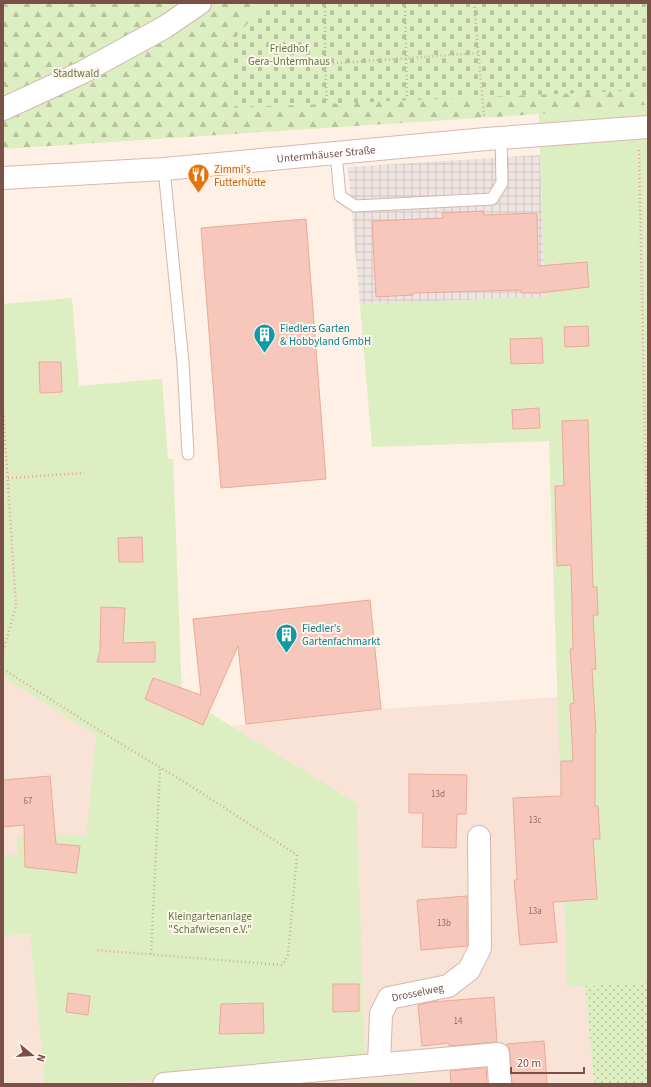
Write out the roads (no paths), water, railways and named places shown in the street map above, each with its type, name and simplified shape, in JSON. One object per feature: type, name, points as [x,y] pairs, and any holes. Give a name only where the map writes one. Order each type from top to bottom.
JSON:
[{"type":"street","points":[[3,109],[83,72],[165,27],[200,3]]},
{"type":"street","name":"Untermhäuser Straße","points":[[3,178],[164,169],[493,139],[643,128]]},
{"type":"street","name":"Drosselweg","points":[[379,1065],[381,1014],[389,998],[448,986],[469,970],[480,948],[479,836]]},
{"type":"street","points":[[164,1084],[498,1054],[500,1084]]},
{"type":"lane","points":[[336,153],[340,196],[355,206],[492,199],[502,184],[493,139]]},
{"type":"lane","points":[[164,169],[183,363],[188,454]]},
{"type":"place","name":"Zimmi's Futterhütte","points":[[198,194]]},
{"type":"place","name":"Fiedlers Garten & Hobbyland GmbH","points":[[264,354]]},
{"type":"place","name":"Fiedler's Gartenfachmarkt","points":[[286,654]]},
{"type":"park label","name":"Friedhof Gera-Untermhaus","points":[[289,54]]},
{"type":"park label","name":"Stadtwald","points":[[76,73]]},
{"type":"park label","name":"Kleingartenanlage \"Schafwiesen e.V.\"","points":[[210,922]]}]
